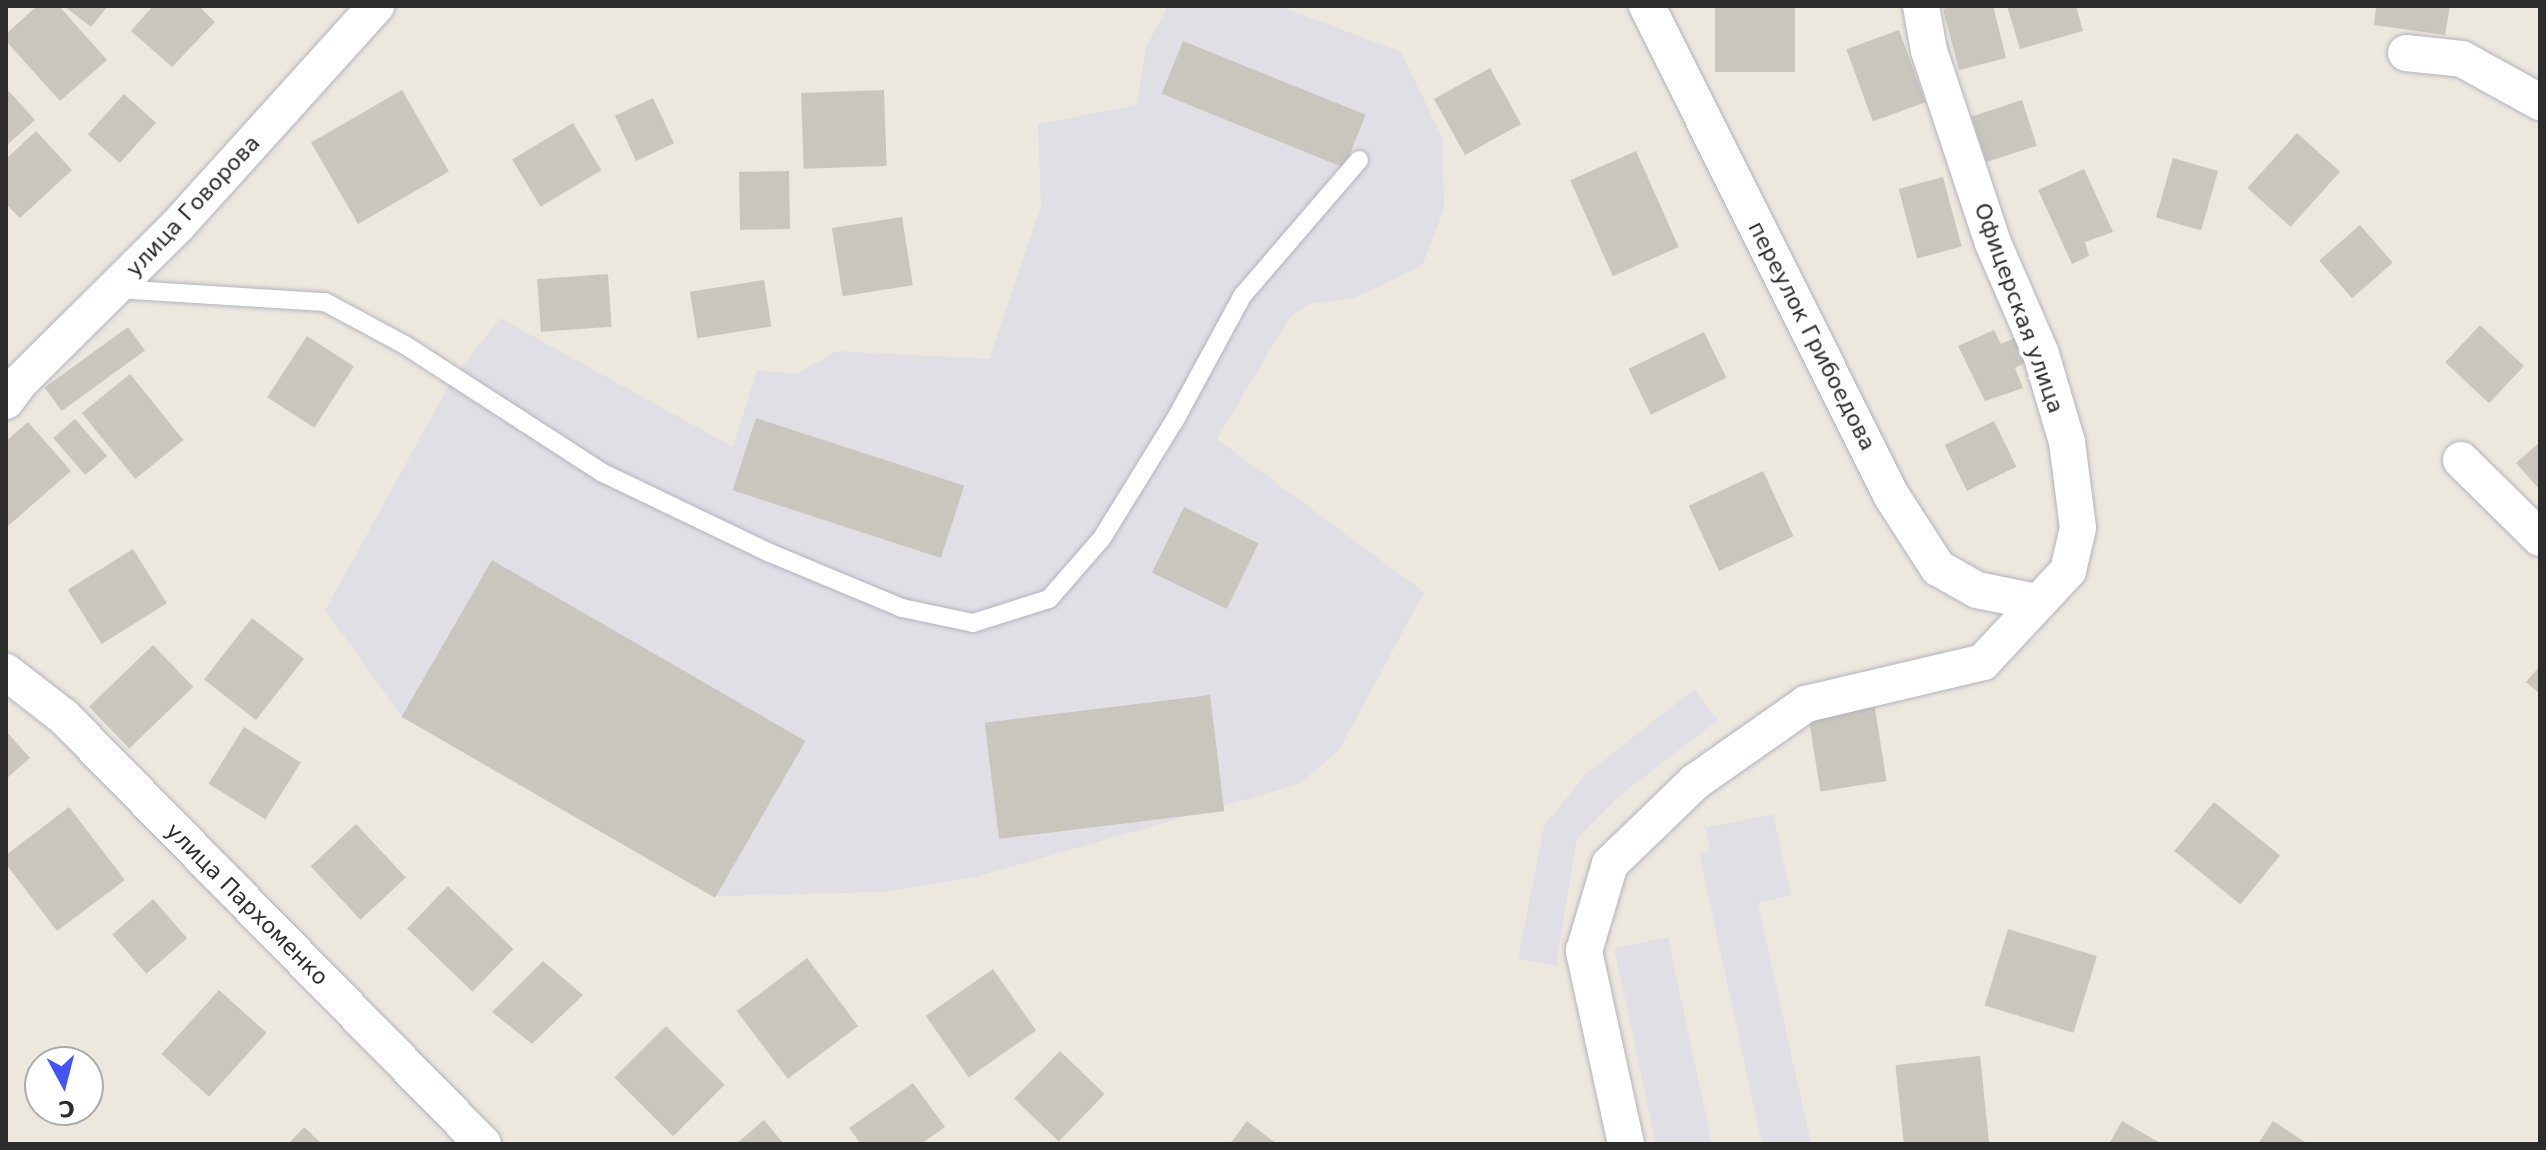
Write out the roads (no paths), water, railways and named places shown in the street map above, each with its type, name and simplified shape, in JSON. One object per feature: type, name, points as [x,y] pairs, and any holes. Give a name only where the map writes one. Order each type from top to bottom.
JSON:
[{"type":"street","name":"улица Говорова","points":[[11,382],[116,289],[376,6]]},
{"type":"street","name":"переулок Грибоедова","points":[[1647,6],[1891,495],[1938,568],[1977,590],[2036,602]]},
{"type":"street","name":"Офицерская улица","points":[[1921,6],[1934,65],[1993,243],[2041,354],[2067,442],[2078,528],[2068,571],[2036,602]]},
{"type":"street","points":[[2406,53],[2462,59],[2540,102]]},
{"type":"street","points":[[2461,460],[2540,538]]},
{"type":"street","points":[[1626,1144],[1584,951],[1610,864],[1695,782],[1806,704],[1983,662],[2036,602]]},
{"type":"street","name":"улица Пархоменко","points":[[6,672],[64,717],[483,1144]]},
{"type":"lane","points":[[116,289],[325,302],[405,345],[603,473],[770,553],[902,608],[973,623],[1049,599],[1102,538],[1175,420],[1243,295],[1359,160]]}]
